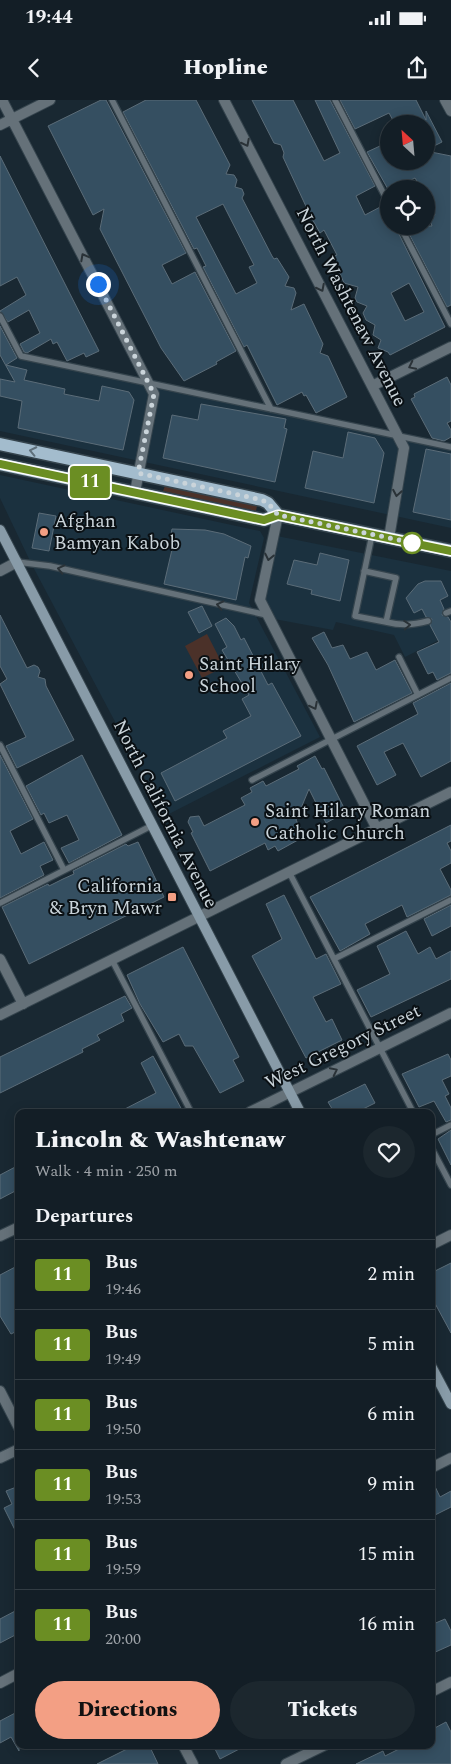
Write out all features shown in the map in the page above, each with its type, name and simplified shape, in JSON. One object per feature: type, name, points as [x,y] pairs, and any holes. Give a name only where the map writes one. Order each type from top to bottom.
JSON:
[{"type":"main road","points":[[0,444],[262,500],[268,503],[278,515]]},
{"type":"main road","points":[[0,464],[264,520],[278,515],[451,551]]},
{"type":"main road","name":"North California Avenue","points":[[0,530],[298,1109]]},
{"type":"main road","points":[[435,1374],[451,1404]]},
{"type":"street","points":[[2,100],[154,394],[135,492]]},
{"type":"street","points":[[0,125],[50,100]]},
{"type":"street","name":"North Washtenaw Avenue","points":[[224,100],[404,448],[389,538]]},
{"type":"street","points":[[445,100],[451,111]]},
{"type":"street","points":[[372,386],[451,347]]},
{"type":"street","points":[[278,515],[260,600],[377,829]]},
{"type":"street","points":[[0,571],[17,562]]},
{"type":"street","points":[[0,1015],[451,792]]},
{"type":"street","points":[[0,959],[23,1004]]},
{"type":"street","name":"West Gregory Street","points":[[256,1109],[451,1013]]},
{"type":"street","points":[[0,1236],[15,1229]]},
{"type":"street","points":[[435,1243],[451,1235]]},
{"type":"street","points":[[0,1392],[15,1420]]},
{"type":"street","points":[[0,1458],[15,1451]]},
{"type":"street","points":[[435,1466],[451,1458]]},
{"type":"street","points":[[0,1683],[15,1675]]},
{"type":"street","points":[[435,1690],[451,1682]]},
{"type":"street","points":[[185,1749],[192,1764]]},
{"type":"street","points":[[286,1764],[317,1749]]},
{"type":"lane","points":[[112,100],[271,409]]},
{"type":"lane","points":[[335,100],[380,187]]},
{"type":"lane","points":[[405,235],[451,324]]},
{"type":"lane","points":[[0,316],[21,356],[451,447]]},
{"type":"lane","points":[[372,535],[355,616],[410,625],[428,621]]},
{"type":"lane","points":[[17,562],[50,566],[267,615]]},
{"type":"lane","points":[[364,571],[396,578],[386,622]]},
{"type":"lane","points":[[399,657],[418,695]]},
{"type":"lane","points":[[252,780],[451,678]]},
{"type":"lane","points":[[0,746],[64,870]]},
{"type":"lane","points":[[0,903],[151,826]]},
{"type":"lane","points":[[289,872],[411,1109]]},
{"type":"lane","points":[[334,959],[451,900]]},
{"type":"lane","points":[[112,960],[189,1109]]},
{"type":"lane","points":[[435,1133],[451,1125]]},
{"type":"lane","points":[[435,1155],[451,1186]]},
{"type":"shaded area","points":[[18,351],[21,356],[451,447],[451,528],[0,431],[0,360]]},
{"type":"shaded area","name":"Saint Hilary School","points":[[0,475],[260,531],[264,538],[249,603],[320,737],[165,816],[31,563],[0,498]]},
{"type":"shaded area","points":[[165,486],[257,506],[256,511],[163,491]]},
{"type":"shaded area","points":[[272,535],[451,571],[451,634],[405,657],[394,635],[336,622],[333,630],[269,618],[260,601]]},
{"type":"shaded area","points":[[207,634],[224,667],[202,678],[185,646]]},
{"type":"building","points":[[101,100],[106,100],[186,253],[162,265],[172,284],[195,272],[236,351],[216,362],[217,364],[184,381],[161,348],[100,229],[104,209],[93,215],[48,126]]},
{"type":"building","points":[[146,100],[196,100],[230,165],[226,174],[234,175],[237,180],[235,187],[242,189],[244,194],[242,198],[272,256],[274,259],[277,258],[289,277],[285,286],[294,288],[296,293],[291,310],[304,304],[323,344],[320,353],[328,356],[347,397],[316,413],[306,395],[304,396],[302,392],[277,405],[247,345],[244,347],[203,267],[206,266],[197,248],[194,249],[123,112]],"holes":[[[223,204],[254,265],[249,267],[257,283],[236,294],[196,217]]]},
{"type":"building","points":[[252,100],[293,100],[324,161],[340,153],[315,100],[330,100],[375,186],[356,196],[365,215],[380,207],[380,235],[399,235],[445,327],[390,355],[388,352],[378,348],[381,340],[373,335],[375,325],[366,320],[363,313],[367,306],[357,302],[355,298],[358,287],[344,283],[333,257],[337,255],[324,230],[320,233],[310,215],[283,157],[284,153],[281,145],[274,143]],"holes":[[[409,283],[424,312],[405,321],[391,293]]]},
{"type":"building","points":[[340,100],[416,100],[424,115],[390,115],[389,113],[380,115],[380,117],[355,129]]},
{"type":"building","points":[[435,128],[442,142],[435,146]]},
{"type":"building","points":[[380,146],[380,170],[435,170],[435,153],[451,156],[451,305],[447,307],[410,235],[435,235],[435,180],[416,180],[415,178],[411,180],[383,180],[367,152]]},
{"type":"building","points":[[0,156],[99,351],[86,357],[84,353],[67,361],[57,342],[53,344],[51,339],[27,353],[24,352],[20,344],[40,333],[29,310],[8,322],[0,311],[26,295],[17,277],[0,286]]},
{"type":"building","points":[[0,326],[17,358],[6,365],[27,370],[24,380],[65,389],[64,394],[99,401],[102,386],[129,392],[134,400],[123,450],[18,428],[22,401],[0,396],[0,379],[15,382],[0,355]]},
{"type":"building","points":[[447,377],[451,385],[451,421],[447,423],[451,430],[451,437],[444,441],[432,438],[411,399],[415,397],[414,394]]},
{"type":"building","points":[[201,404],[286,419],[284,428],[287,429],[275,482],[163,458],[172,415],[198,420]]},
{"type":"building","points":[[348,432],[375,438],[384,453],[374,503],[305,488],[313,451],[343,458]]},
{"type":"building","points":[[426,449],[451,454],[451,520],[413,512]]},
{"type":"building","name":"Afghan Bamyan Kabob","points":[[39,513],[56,516],[49,551],[32,548]]},
{"type":"building","points":[[172,529],[205,530],[224,534],[251,546],[248,558],[245,557],[236,600],[164,584],[174,541],[170,540]]},
{"type":"building","points":[[320,553],[349,560],[340,601],[311,594],[312,590],[287,584],[294,560],[317,565]]},
{"type":"building","points":[[425,581],[441,581],[448,596],[440,600],[444,609],[442,615],[448,617],[451,622],[451,673],[437,680],[433,672],[428,674],[417,652],[439,642],[430,625],[432,619],[426,617],[422,609],[414,613],[406,598],[418,584]]},
{"type":"building","points":[[202,606],[212,626],[199,633],[188,612]]},
{"type":"building","points":[[0,615],[27,668],[34,665],[38,667],[40,671],[38,677],[45,679],[46,686],[74,740],[17,768],[6,746],[26,737],[0,684],[7,679],[0,666]]},
{"type":"building","points":[[226,618],[234,626],[241,640],[244,638],[268,685],[272,683],[301,736],[175,801],[161,773],[227,738],[223,731],[251,716],[242,699],[249,695],[222,650],[227,647],[215,624]]},
{"type":"building","points":[[324,632],[332,648],[343,645],[350,659],[367,652],[376,670],[395,660],[412,693],[354,722],[328,665],[312,638]]},
{"type":"building","points":[[451,683],[451,761],[421,777],[403,743],[384,752],[396,775],[377,785],[357,746],[418,714],[413,703]]},
{"type":"building","points":[[0,755],[33,819],[10,831],[21,854],[44,842],[53,860],[40,866],[44,875],[0,898]]},
{"type":"building","points":[[82,755],[122,835],[69,863],[61,848],[79,840],[67,815],[49,823],[44,813],[41,815],[26,786]]},
{"type":"building","name":"Saint Hilary Roman Catholic Church","points":[[315,756],[322,769],[324,768],[346,812],[326,823],[309,789],[296,820],[302,831],[296,835],[298,840],[278,851],[275,846],[268,850],[265,843],[210,871],[191,833],[193,832],[188,822],[190,817],[199,816],[204,826],[245,805],[241,798],[252,792],[250,788],[263,781],[266,786],[299,769],[297,766]]},
{"type":"building","points":[[451,825],[451,841],[447,843],[451,851],[451,863],[440,869],[451,890],[451,895],[407,917],[402,905],[365,924],[370,934],[340,951],[310,897]]},
{"type":"building","points":[[138,842],[164,897],[29,964],[2,907],[48,884],[49,886],[74,874],[73,871],[126,844],[128,846]]},
{"type":"building","points":[[284,895],[316,959],[326,954],[341,984],[313,997],[326,1022],[332,1019],[342,1040],[306,1058],[252,956],[282,939],[266,904]]},
{"type":"building","points":[[451,905],[451,926],[432,936],[424,919]]},
{"type":"building","points":[[406,931],[418,954],[430,947],[436,959],[451,951],[451,979],[371,1017],[357,990],[390,974],[377,946]]},
{"type":"building","points":[[183,947],[239,1057],[233,1060],[244,1081],[220,1093],[193,1046],[185,1046],[179,1034],[163,1042],[140,1004],[127,975]]},
{"type":"building","points":[[125,996],[132,1008],[121,1014],[124,1021],[97,1035],[100,1040],[82,1049],[83,1052],[0,1093],[0,1057]]},
{"type":"building","points":[[448,1054],[451,1060],[451,1076],[442,1080],[449,1094],[445,1096],[451,1108],[451,1120],[446,1122],[434,1101],[419,1107],[402,1074]]},
{"type":"building","points":[[153,1056],[181,1109],[125,1109],[156,1093],[141,1063]]},
{"type":"building","points":[[365,1084],[375,1103],[363,1109],[332,1109],[328,1102]]},
{"type":"building","points":[[451,1130],[451,1165],[438,1139]]},
{"type":"building","points":[[15,1167],[15,1191],[0,1199],[0,1175]]},
{"type":"building","points":[[451,1263],[451,1333],[435,1303],[435,1271]]},
{"type":"building","points":[[15,1267],[15,1332],[11,1334],[0,1316],[0,1275]]},
{"type":"building","points":[[435,1486],[440,1497],[451,1491],[451,1507],[435,1515]]},
{"type":"building","points":[[15,1488],[15,1530],[4,1508],[12,1504],[6,1491]]},
{"type":"building","points":[[15,1611],[15,1635],[0,1643],[0,1619]]},
{"type":"building","points":[[445,1619],[451,1631],[451,1645],[435,1652],[435,1623]]},
{"type":"building","points":[[15,1713],[15,1744],[11,1737],[0,1743],[0,1721]]},
{"type":"building","points":[[446,1722],[451,1732],[451,1764],[356,1764],[383,1751],[385,1756],[399,1749],[435,1749],[435,1728]]},
{"type":"building","points":[[127,1749],[151,1749],[158,1764],[97,1764]]},
{"type":"building","points":[[215,1749],[239,1749],[220,1759]]},
{"type":"bus line","name":"11","points":[[0,464],[264,520],[278,515],[451,551]]},
{"type":"place","name":"Afghan Bamyan Kabob","points":[[44,532]]},
{"type":"place","name":"Saint Hilary School","points":[[189,675]]},
{"type":"place","name":"Saint Hilary Roman Catholic Church","points":[[255,822]]},
{"type":"place","name":"California & Bryn Mawr","points":[[172,897]]},
{"type":"route","points":[[98,284],[154,394],[138,473],[262,500],[268,503],[278,515],[414,543],[412,543]]}]
